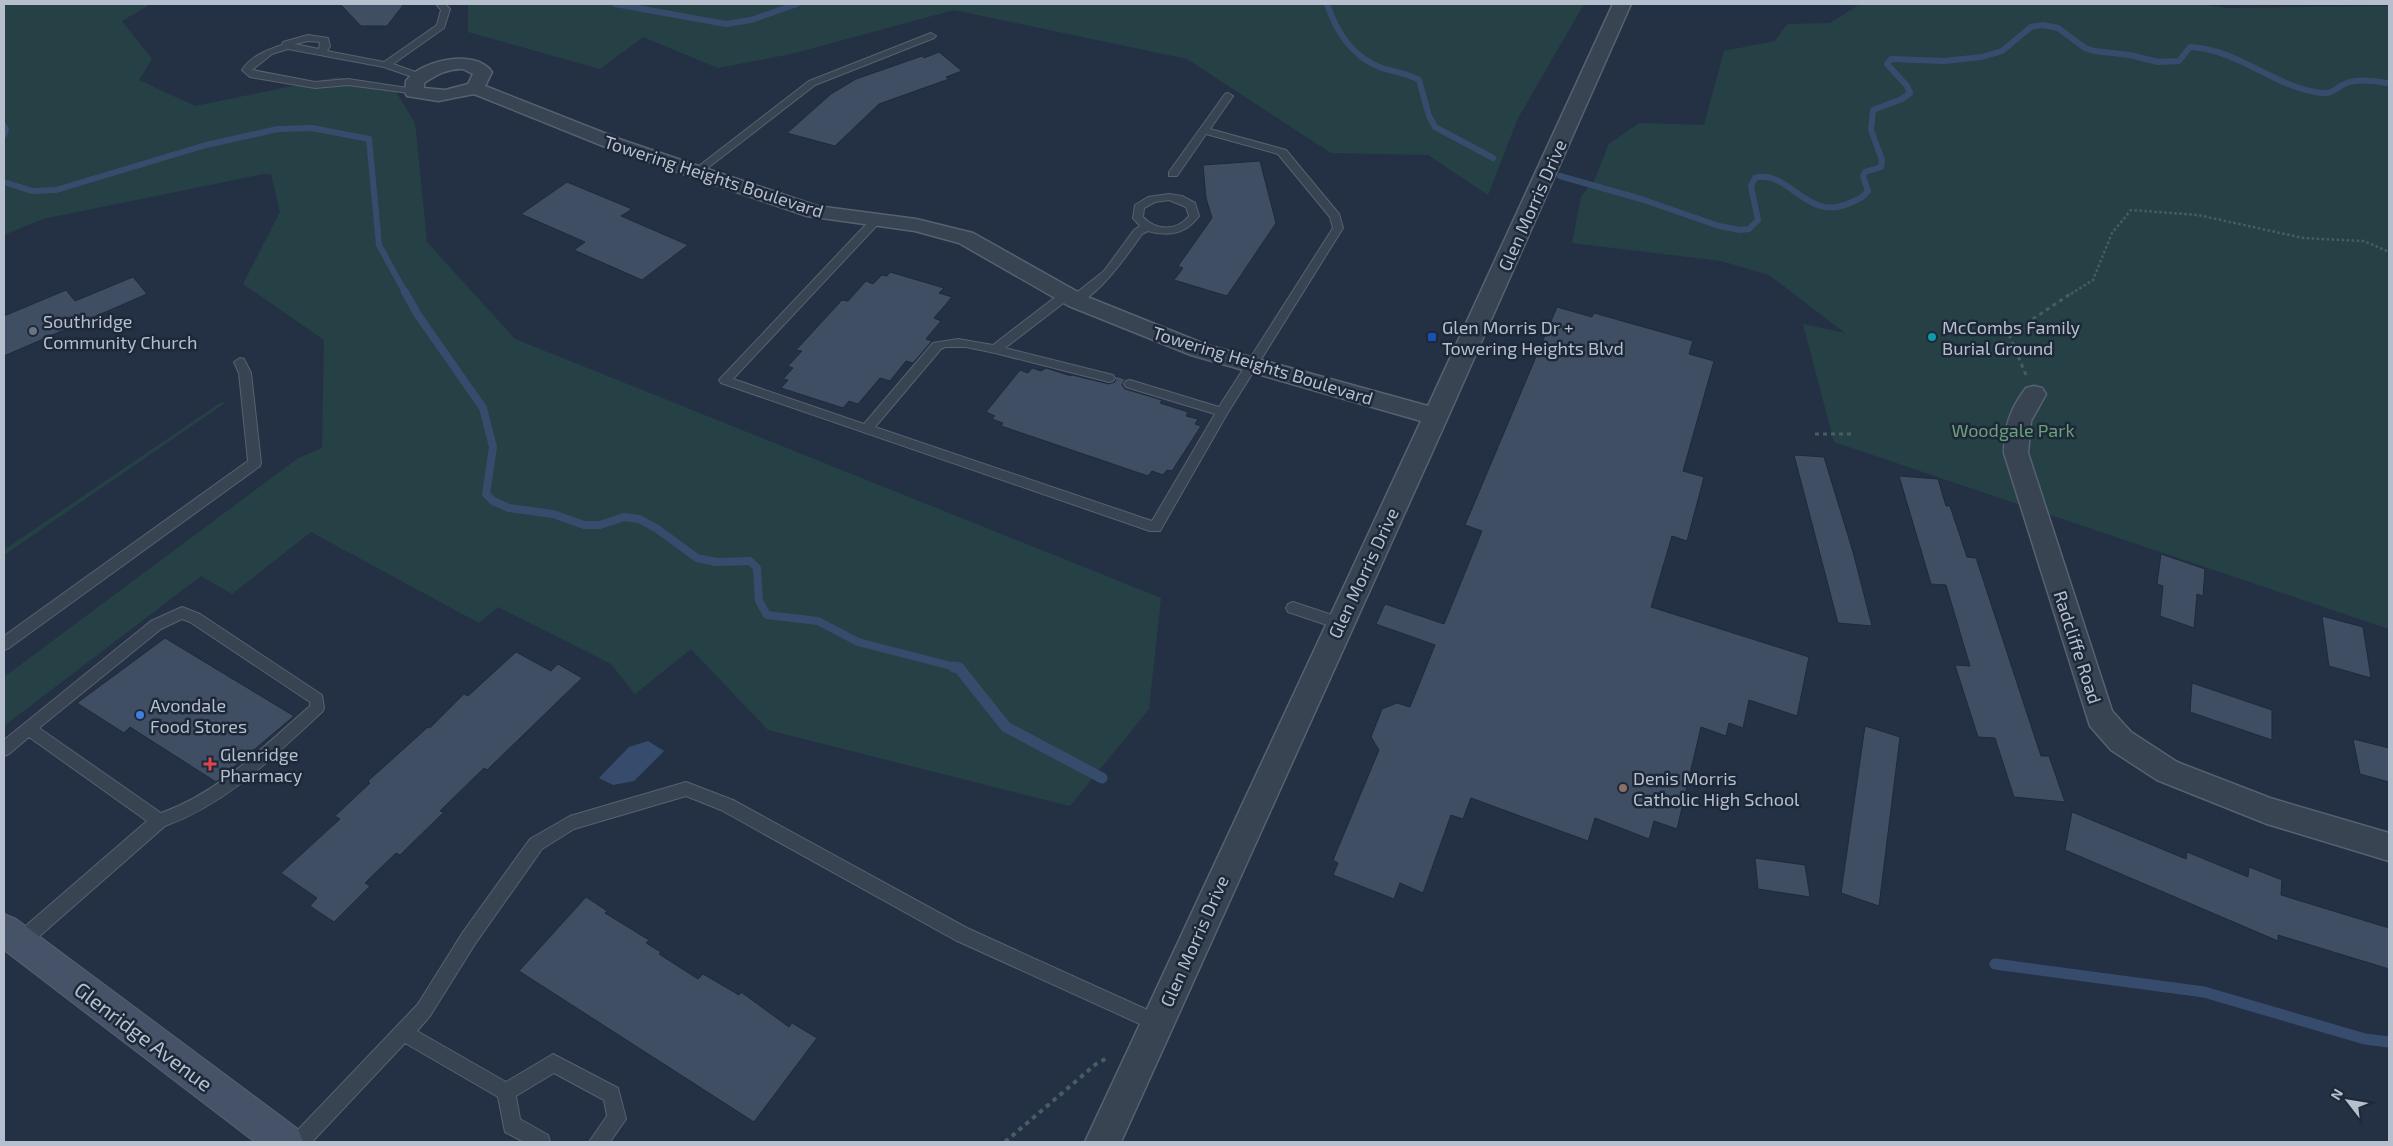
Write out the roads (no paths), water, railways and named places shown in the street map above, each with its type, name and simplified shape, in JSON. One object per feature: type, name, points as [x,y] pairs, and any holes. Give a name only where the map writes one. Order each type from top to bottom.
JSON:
[{"type":"main road","name":"Glenridge Avenue","points":[[12,936],[285,1142]]},
{"type":"street","name":"Glen Morris Drive","points":[[1102,1142],[1436,417],[1622,4]]},
{"type":"street","points":[[455,63],[473,66],[483,72],[475,88],[452,96],[437,97],[418,85],[436,68],[455,63]]},
{"type":"street","name":"Towering Heights Boulevard","points":[[475,88],[615,144],[814,212],[916,225],[966,238],[1071,297],[1199,350],[1436,417]]},
{"type":"street","name":"Radcliffe Road","points":[[2034,394],[2020,412],[2017,424],[2016,453],[2100,717],[2121,741],[2167,771],[2266,811],[2389,846]]},
{"type":"lane","points":[[386,65],[441,26],[446,9],[440,4]]},
{"type":"lane","points":[[696,172],[812,83],[931,36]]},
{"type":"lane","points":[[320,53],[325,46],[325,40],[308,38],[277,48],[250,65],[247,70],[250,74],[315,85],[348,82],[418,85]]},
{"type":"lane","points":[[277,48],[288,46],[386,65],[418,85]]},
{"type":"lane","points":[[1173,174],[1228,96]]},
{"type":"lane","points":[[878,219],[725,380],[1155,527],[1222,412],[1338,228],[1335,216],[1282,152],[1204,130]]},
{"type":"lane","points":[[1178,198],[1191,205],[1194,210],[1191,222],[1176,230],[1156,231],[1146,227],[1138,218],[1137,212],[1139,207],[1152,199],[1178,198]]},
{"type":"lane","points":[[995,349],[1108,274],[1138,232],[1146,227]]},
{"type":"lane","points":[[866,429],[937,346],[945,343],[954,342],[995,349],[1109,378]]},
{"type":"lane","points":[[4,644],[255,463],[245,373],[240,362]]},
{"type":"lane","points":[[1130,384],[1222,412]]},
{"type":"lane","points":[[1293,608],[1339,624]]},
{"type":"lane","points":[[4,749],[156,625],[182,614],[195,618],[317,699],[317,708],[226,787],[191,809],[159,821],[12,936]]},
{"type":"lane","points":[[28,728],[159,821]]},
{"type":"lane","points":[[300,1142],[424,1010],[469,938],[536,844],[570,823],[686,789],[726,805],[961,934],[1157,1023]]},
{"type":"lane","points":[[402,1032],[506,1092],[512,1125],[540,1142]]},
{"type":"lane","points":[[506,1092],[553,1063],[612,1094],[617,1119],[598,1142]]},
{"type":"water","points":[[648,741],[664,751],[634,781],[613,785],[599,778],[629,747]]},
{"type":"waterway","points":[[615,4],[726,24],[751,20],[797,4]]},
{"type":"waterway","points":[[1327,4],[1335,24],[1347,42],[1362,58],[1382,68],[1419,80],[1429,116],[1435,127],[1493,158]]},
{"type":"waterway","points":[[1560,176],[1641,199],[1719,226],[1740,230],[1749,229],[1758,220],[1751,186],[1755,178],[1767,177],[1778,181],[1810,202],[1823,207],[1836,207],[1855,201],[1865,195],[1868,191],[1863,176],[1865,172],[1881,167],[1882,160],[1871,130],[1873,110],[1902,99],[1910,93],[1907,86],[1887,64],[1891,59],[1944,61],[1982,57],[2002,51],[2031,27],[2043,25],[2058,28],[2085,48],[2094,51],[2130,55],[2158,62],[2179,61],[2190,47],[2207,49],[2238,60],[2283,82],[2315,92],[2330,92],[2342,85],[2357,81],[2389,83]]},
{"type":"waterway","points":[[4,126],[6,129],[4,135]]},
{"type":"waterway","points":[[4,182],[32,191],[56,190],[206,145],[278,129],[312,128],[369,139],[379,245],[406,294]]},
{"type":"waterway","points":[[405,292],[418,315],[483,408],[493,447],[486,494],[493,501],[509,508],[553,514],[584,525],[600,525],[624,517],[639,519],[656,528],[697,558],[716,562],[750,561],[757,568],[759,601],[767,615],[818,621],[858,642],[959,668]]},
{"type":"waterway","points":[[954,667],[959,668]]},
{"type":"waterway","points":[[959,668],[1006,727],[1102,778]]},
{"type":"waterway","points":[[1995,964],[2204,992],[2365,1039],[2389,1042]]},
{"type":"place","name":"Southridge Community Church","points":[[33,331]]},
{"type":"place","name":"Glen Morris Dr + Towering Heights Blvd","points":[[1432,337]]},
{"type":"place","name":"McCombs Family Burial Ground","points":[[1932,337]]},
{"type":"place","name":"Avondale Food Stores","points":[[140,715]]},
{"type":"place","name":"Glenridge Pharmacy","points":[[210,764]]},
{"type":"place","name":"Denis Morris Catholic High School","points":[[1623,788]]},
{"type":"park label","name":"Woodgale Park","points":[[2013,430]]}]
